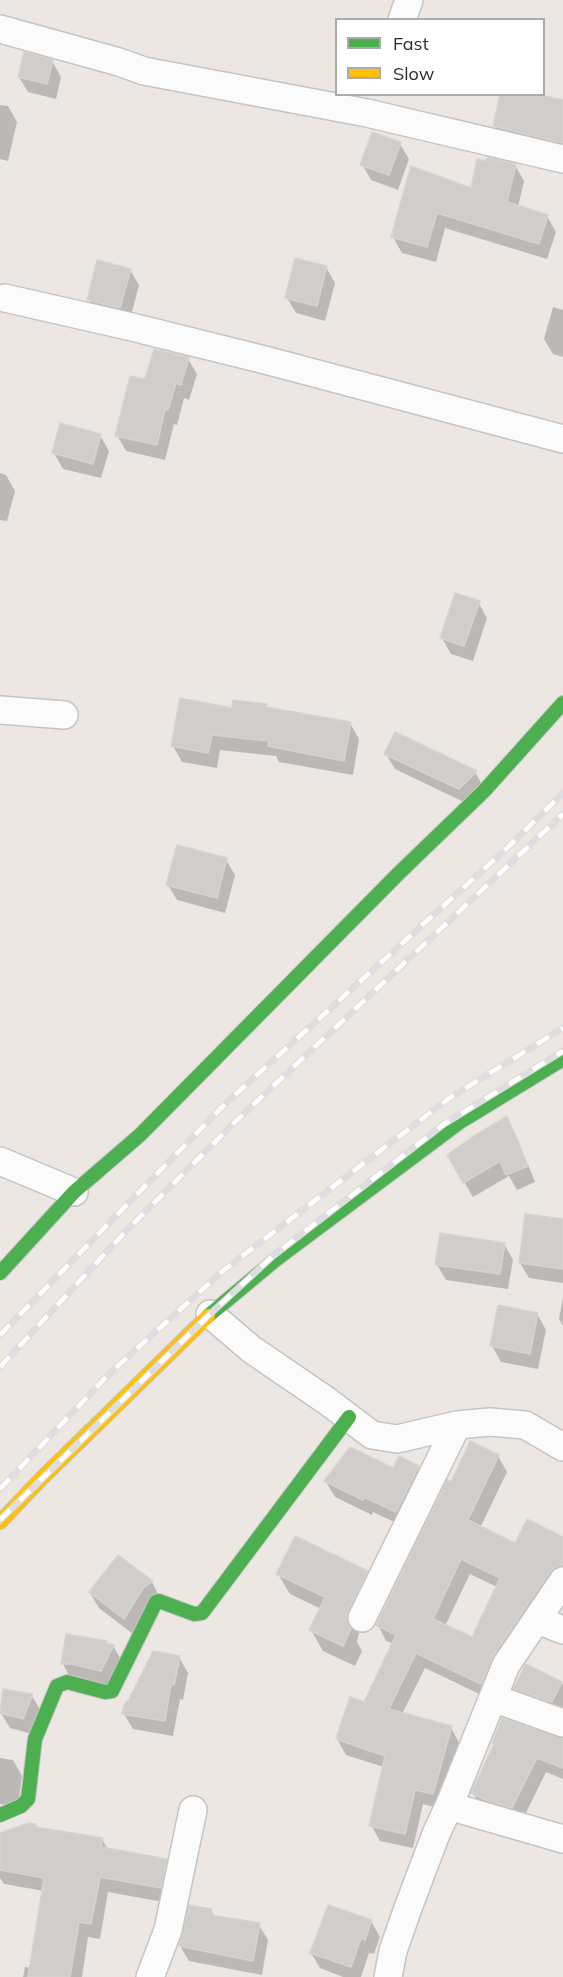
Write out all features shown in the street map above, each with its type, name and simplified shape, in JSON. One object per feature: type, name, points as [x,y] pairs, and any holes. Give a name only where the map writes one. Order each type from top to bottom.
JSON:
[{"type":"street","points":[[403,18],[409,0]]},
{"type":"street","points":[[0,29],[144,71],[370,104],[563,159]]},
{"type":"street","points":[[5,298],[265,360],[563,439]]},
{"type":"street","points":[[0,1273],[74,1192],[140,1135],[398,874],[484,791],[563,703]]},
{"type":"street","points":[[0,710],[64,715]]},
{"type":"street","points":[[0,1522],[210,1314],[274,1261],[460,1122],[563,1059]]},
{"type":"street","points":[[0,1161],[74,1192]]},
{"type":"street","points":[[210,1314],[251,1349],[372,1435],[397,1439],[457,1425],[490,1422],[525,1425],[563,1447]]},
{"type":"street","points":[[0,1815],[21,1806],[28,1799],[35,1739],[57,1686],[67,1682],[105,1692],[112,1690],[156,1602],[159,1601],[194,1614],[202,1613],[349,1418]]},
{"type":"street","points":[[362,1618],[457,1425]]},
{"type":"street","points":[[388,1977],[393,1951],[436,1834],[511,1657],[563,1581]]},
{"type":"street","points":[[538,1620],[563,1630]]},
{"type":"street","points":[[493,1698],[563,1723]]},
{"type":"street","points":[[449,1806],[563,1839]]},
{"type":"street","points":[[150,1977],[168,1930],[193,1810]]},
{"type":"building","points":[[24,52],[53,60],[47,84],[18,77]]},
{"type":"building","points":[[500,96],[545,96],[563,100],[563,143],[493,126]]},
{"type":"building","points":[[372,132],[401,142],[389,175],[360,165]]},
{"type":"building","points":[[487,157],[516,164],[507,202],[548,215],[539,244],[437,213],[427,247],[391,237],[411,166],[471,188],[477,159],[486,161]]},
{"type":"building","points":[[295,258],[327,266],[317,306],[285,298]]},
{"type":"building","points":[[97,260],[131,269],[120,308],[87,300]]},
{"type":"building","points":[[154,349],[189,357],[181,385],[176,383],[168,410],[165,409],[157,445],[115,436],[130,376],[145,379]]},
{"type":"building","points":[[60,423],[101,434],[93,464],[52,453]]},
{"type":"building","points":[[455,593],[480,601],[464,646],[440,638]]},
{"type":"building","points":[[180,698],[232,708],[233,700],[267,704],[266,707],[351,722],[344,761],[268,746],[269,741],[212,735],[208,753],[171,746]]},
{"type":"building","points":[[395,732],[477,771],[459,789],[384,754]]},
{"type":"building","points":[[177,845],[227,858],[217,898],[166,885]]},
{"type":"building","points":[[507,1116],[528,1166],[506,1175],[500,1161],[463,1183],[447,1155]]},
{"type":"building","points":[[525,1214],[563,1219],[563,1269],[519,1263]]},
{"type":"building","points":[[440,1233],[505,1243],[500,1274],[435,1265]]},
{"type":"building","points":[[498,1305],[538,1313],[530,1354],[490,1346]]},
{"type":"building","points":[[470,1441],[499,1455],[468,1520],[515,1543],[527,1519],[563,1537],[563,1564],[550,1572],[531,1599],[493,1656],[481,1684],[416,1653],[389,1709],[452,1726],[433,1794],[415,1790],[405,1834],[369,1826],[385,1756],[336,1739],[350,1697],[364,1702],[396,1635],[376,1625],[447,1480],[451,1482]],"holes":[[[461,1559],[500,1578],[472,1637],[433,1619]]]},
{"type":"building","points":[[350,1447],[393,1468],[399,1456],[419,1466],[396,1512],[364,1497],[363,1500],[324,1481]]},
{"type":"building","points":[[295,1536],[368,1571],[348,1611],[346,1620],[351,1629],[343,1646],[309,1630],[325,1597],[276,1574]]},
{"type":"building","points":[[118,1555],[153,1581],[143,1588],[124,1619],[89,1592]]},
{"type":"building","points":[[66,1634],[107,1641],[105,1643],[114,1645],[101,1671],[72,1664],[61,1664]]},
{"type":"building","points":[[153,1651],[180,1656],[174,1685],[171,1684],[165,1721],[122,1714],[124,1705]]},
{"type":"building","points":[[526,1664],[562,1682],[552,1702],[513,1689]]},
{"type":"building","points":[[3,1689],[33,1694],[23,1719],[0,1713]]},
{"type":"building","points":[[502,1718],[563,1738],[563,1768],[537,1758],[512,1808],[471,1793],[494,1744],[492,1743]]},
{"type":"building","points":[[29,1823],[36,1824],[36,1827],[103,1838],[101,1847],[167,1859],[161,1888],[100,1877],[91,1924],[79,1922],[70,1977],[28,1977],[44,1878],[0,1870],[0,1833]]},
{"type":"building","points":[[189,1905],[212,1909],[211,1915],[260,1923],[253,1961],[179,1946]]},
{"type":"building","points":[[328,1905],[372,1920],[365,1940],[361,1938],[351,1967],[310,1953]]},
{"type":"railway","points":[[0,1335],[225,1104],[505,850],[563,793]]},
{"type":"railway","points":[[0,1367],[126,1231],[237,1120],[563,814]]},
{"type":"railway","points":[[0,1489],[110,1373],[224,1270],[448,1099],[563,1028]]},
{"type":"railway","points":[[0,1520],[210,1314],[273,1256],[444,1124],[563,1051]]},
{"type":"traffic: fast","points":[[0,1273],[74,1192],[140,1135],[398,874],[484,791],[563,703]]},
{"type":"traffic: fast","points":[[208,1316],[274,1261],[460,1122],[563,1059]]},
{"type":"traffic: fast","points":[[0,1815],[21,1806],[28,1799],[35,1739],[57,1686],[67,1682],[105,1692],[112,1691],[156,1602],[159,1601],[194,1614],[202,1613],[349,1417]]},
{"type":"traffic: slow","points":[[0,1522],[208,1316]]}]
